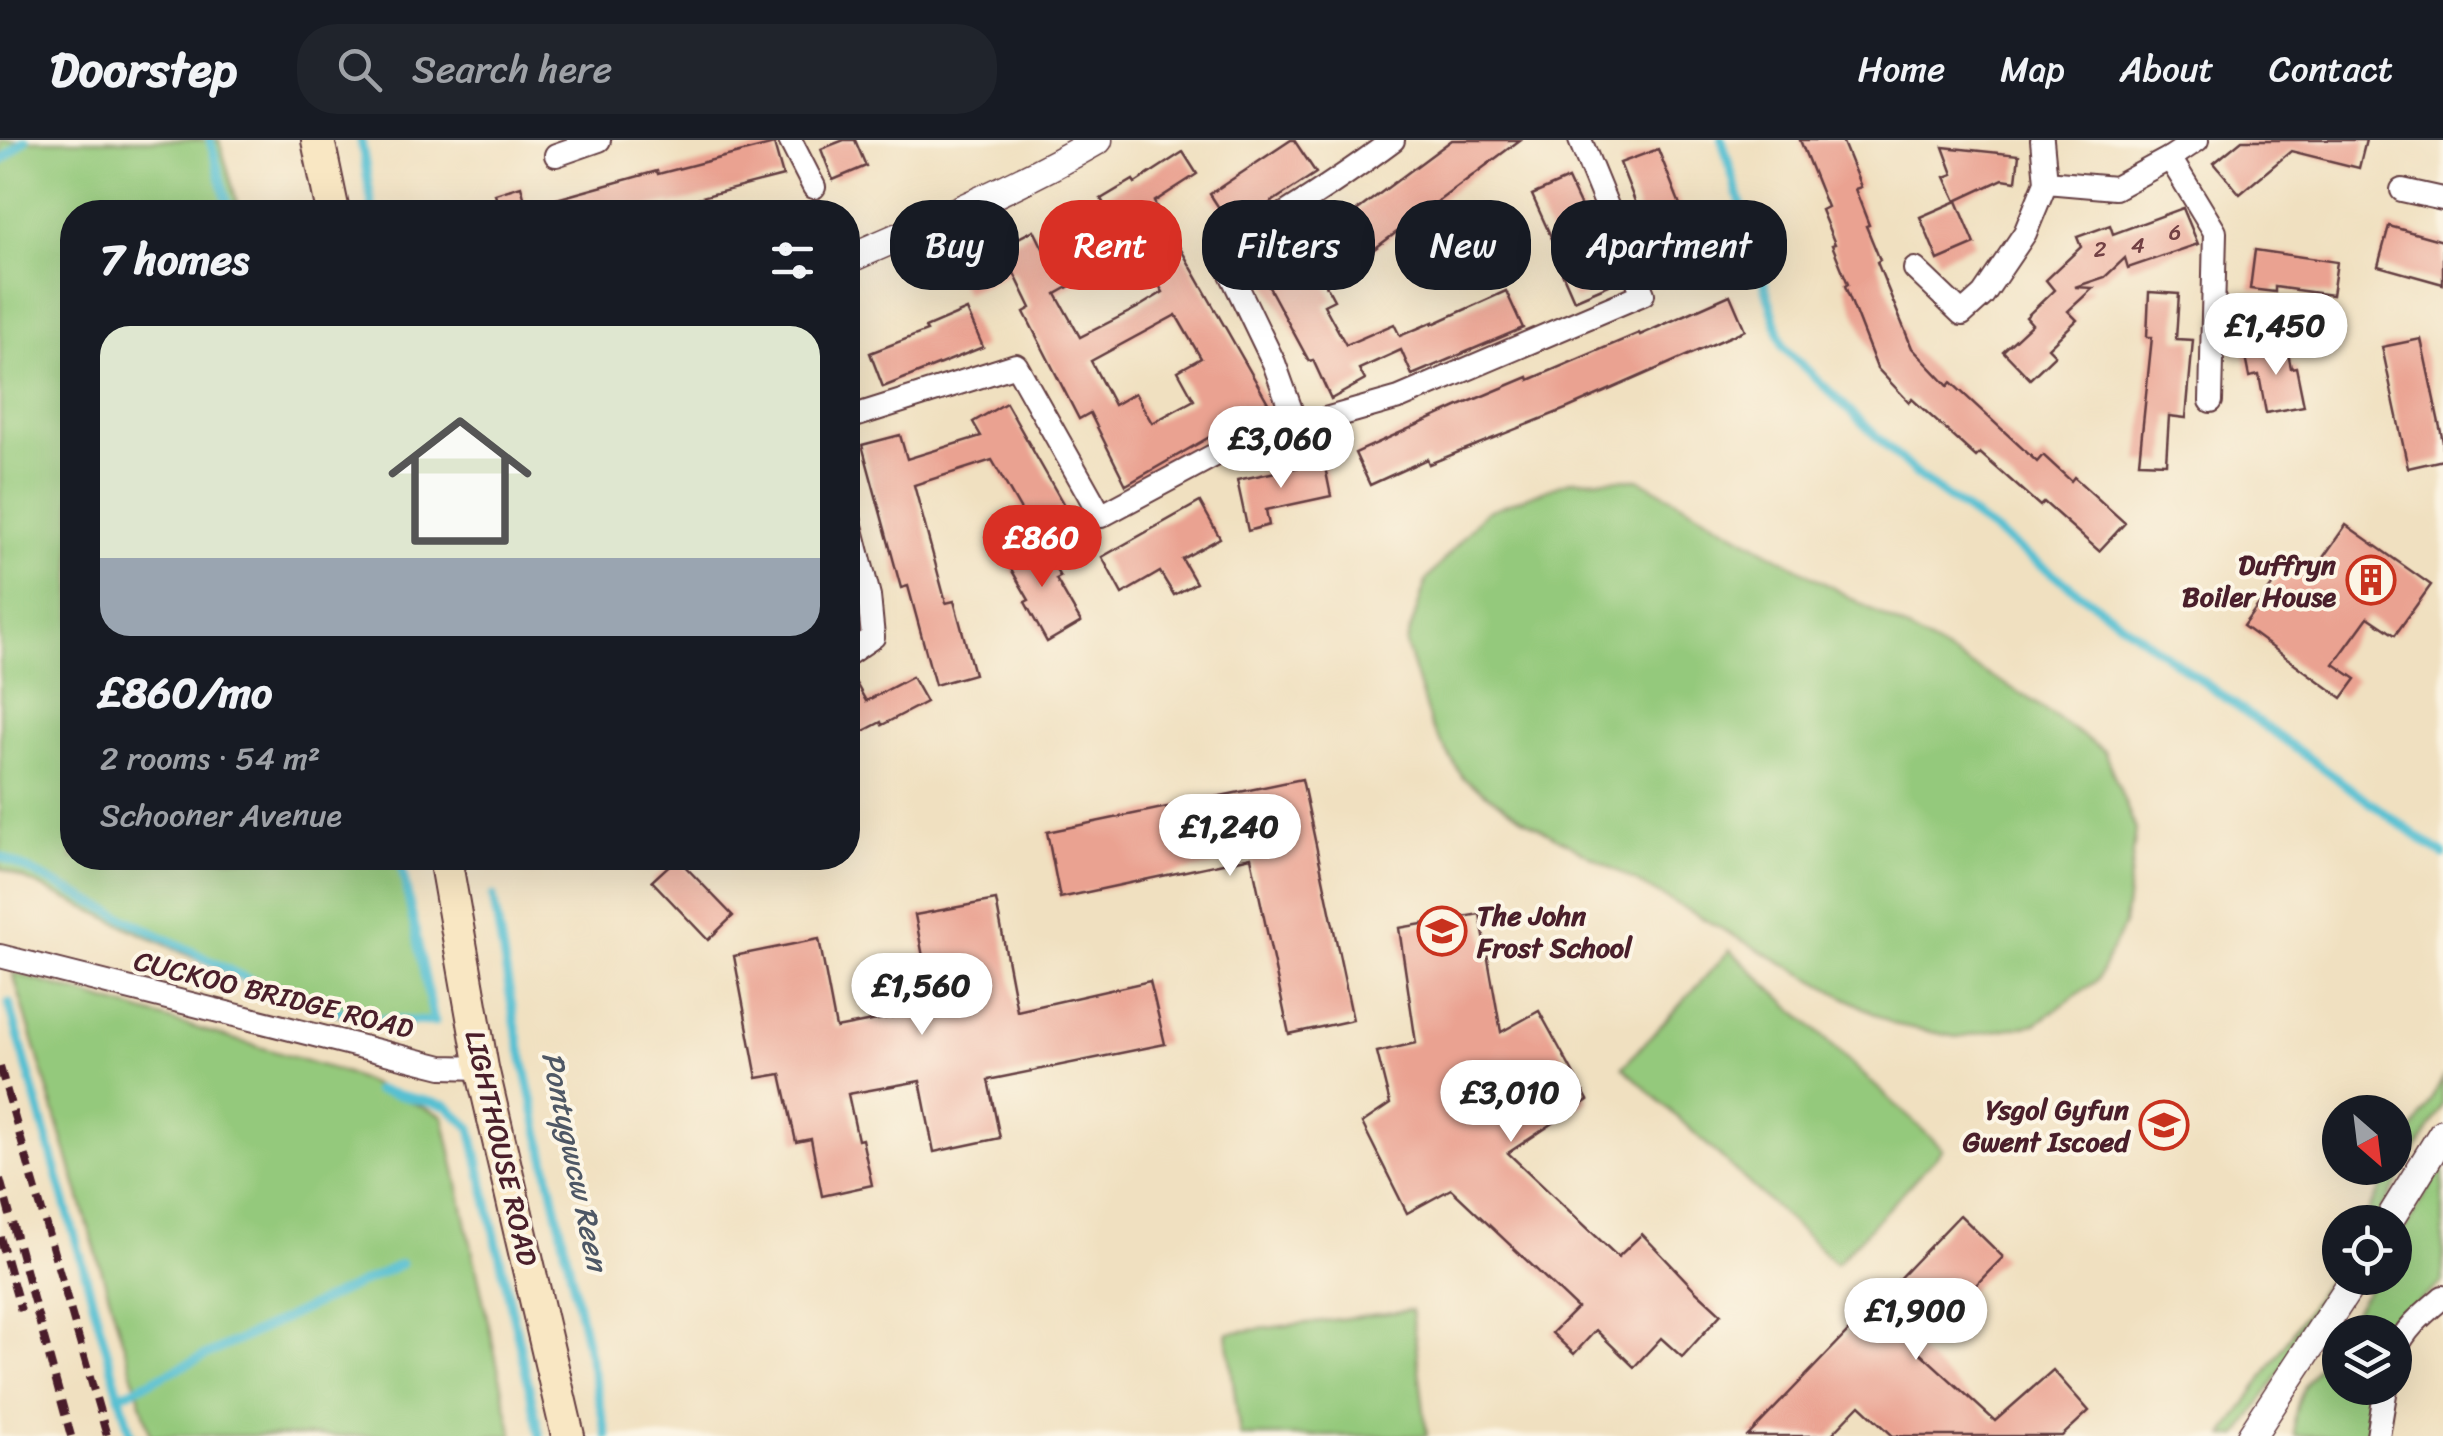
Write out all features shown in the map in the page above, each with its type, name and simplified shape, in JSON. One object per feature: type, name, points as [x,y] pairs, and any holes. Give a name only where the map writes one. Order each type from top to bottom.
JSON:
[{"type":"main road","points":[[318,140],[330,200]]},
{"type":"main road","name":"LIGHTHOUSE ROAD","points":[[447,870],[482,1068],[568,1436]]},
{"type":"street","points":[[556,155],[600,140]]},
{"type":"street","points":[[790,140],[814,186]]},
{"type":"street","points":[[860,254],[971,205],[1060,150],[1098,140]]},
{"type":"street","points":[[1298,427],[1274,363],[1220,253],[1280,218],[1392,140]]},
{"type":"street","points":[[860,414],[1016,364],[1101,516],[1226,448],[1399,398],[1643,294],[1580,140]]},
{"type":"street","points":[[1915,269],[1962,314],[1983,295],[2024,233],[2046,182],[2042,140]]},
{"type":"street","points":[[2046,182],[2115,188],[2197,140]]},
{"type":"street","points":[[2170,158],[2215,232],[2211,402]]},
{"type":"street","points":[[2402,190],[2443,200]]},
{"type":"street","points":[[860,561],[873,636],[860,645]]},
{"type":"street","name":"CUCKOO BRIDGE ROAD","points":[[0,956],[442,1067],[482,1068]]},
{"type":"street","points":[[2398,1205],[2443,1132]]},
{"type":"street","points":[[2252,1435],[2343,1295]]},
{"type":"street","points":[[2412,1326],[2443,1297]]},
{"type":"street","points":[[2378,1436],[2383,1405]]},
{"type":"green space","points":[[0,140],[219,140],[236,200],[60,200],[60,870],[401,870],[432,1019],[350,1019],[267,992],[0,868]]},
{"type":"green space","points":[[1639,479],[2022,694],[2104,751],[2136,830],[2124,925],[2096,981],[2036,1024],[1956,1037],[1893,1024],[1527,821],[1463,778],[1431,726],[1406,644],[1426,581],[1485,512],[1572,480]]},
{"type":"green space","points":[[1730,950],[1943,1149],[1836,1264],[1623,1067]]},
{"type":"green space","points":[[13,973],[346,1073],[443,1116],[513,1436],[151,1436]]},
{"type":"green space","points":[[2443,1078],[2443,1103],[2412,1158],[2412,1133]]},
{"type":"green space","points":[[2443,1165],[2443,1282],[2408,1315],[2352,1315],[2364,1295],[2412,1295],[2412,1217]]},
{"type":"green space","points":[[2383,1185],[2396,1185],[2385,1205],[2372,1205]]},
{"type":"green space","points":[[2322,1288],[2322,1295],[2329,1295],[2239,1436],[2224,1436]]},
{"type":"green space","points":[[1412,1310],[1427,1436],[1240,1436],[1227,1333]]},
{"type":"green space","points":[[2322,1360],[2322,1405],[2377,1405],[2370,1436],[2295,1436],[2296,1408]]},
{"type":"building","points":[[855,140],[866,166],[833,180],[821,149]]},
{"type":"building","points":[[1291,140],[1316,173],[1275,200],[1214,200],[1210,194]]},
{"type":"building","points":[[1452,140],[1520,140],[1440,200],[1395,200],[1395,233],[1375,248],[1375,200],[1371,200]]},
{"type":"building","points":[[1800,140],[1842,140],[1861,187],[1855,189],[1880,260],[1877,262],[1912,348],[1948,386],[1951,382],[2037,462],[2043,455],[2125,523],[2099,551],[2044,502],[2040,506],[1980,453],[1976,457],[1912,399],[1909,402],[1877,368],[1821,210],[1827,207]]},
{"type":"building","points":[[2242,140],[2366,140],[2359,168],[2291,151],[2240,194],[2214,163]]},
{"type":"building","points":[[774,144],[783,176],[690,200],[553,200],[657,171],[658,174]]},
{"type":"building","points":[[1943,147],[2019,155],[2016,181],[2003,179],[1956,201],[1945,177],[1953,174]]},
{"type":"building","points":[[1658,149],[1678,200],[1634,200],[1620,163]]},
{"type":"building","points":[[1183,152],[1197,174],[1157,200],[1102,200],[1133,180],[1135,183]]},
{"type":"building","points":[[1568,179],[1578,200],[1551,200],[1551,237],[1532,195]]},
{"type":"building","points":[[521,186],[525,200],[497,200],[495,194]]},
{"type":"building","points":[[1957,201],[1975,244],[1938,260],[1920,217]]},
{"type":"building","points":[[2183,208],[2198,244],[2128,268],[2125,258],[2105,277],[2075,287],[2093,288],[2068,311],[2077,320],[2048,348],[2055,355],[2030,379],[2003,351],[2032,324],[2026,317],[2054,290],[2046,280],[2081,247],[2077,237],[2110,225],[2113,234]]},
{"type":"building","points":[[2389,226],[2443,241],[2443,284],[2378,266]]},
{"type":"building","points":[[1034,230],[1039,240],[1039,290],[1063,290],[1056,294],[1080,337],[1163,292],[1182,290],[1182,251],[1271,408],[1237,427],[1234,423],[1126,485],[1090,413],[1079,419],[1024,312],[1031,308],[1019,283],[1019,238]],"holes":[[[1176,315],[1201,358],[1178,371],[1194,400],[1152,423],[1135,393],[1114,405],[1091,361]]]},
{"type":"building","points":[[2255,250],[2337,262],[2332,295],[2275,287],[2275,292],[2250,289]]},
{"type":"building","points":[[1271,290],[1329,290],[1334,300],[1324,305],[1346,345],[1394,324],[1400,336],[1506,291],[1523,328],[1412,375],[1401,350],[1359,369],[1365,380],[1331,399],[1313,360],[1309,361]]},
{"type":"building","points":[[1570,290],[1597,290],[1574,300]]},
{"type":"building","points":[[2149,292],[2179,294],[2176,339],[2193,340],[2186,418],[2169,416],[2166,463],[2139,462],[2152,337],[2147,337]]},
{"type":"building","points":[[1730,295],[1745,330],[1568,408],[1429,464],[1427,459],[1370,485],[1355,453]]},
{"type":"building","points":[[967,310],[983,347],[883,387],[870,353]]},
{"type":"building","points":[[2421,339],[2443,442],[2443,460],[2408,468],[2382,347]]},
{"type":"building","points":[[2286,343],[2291,368],[2296,367],[2304,406],[2266,413],[2259,375],[2249,377],[2244,352]]},
{"type":"building","points":[[1006,403],[1065,507],[1030,526],[992,460],[914,485],[946,603],[954,601],[974,674],[935,685],[908,586],[901,588],[862,445],[900,435],[907,459],[981,436],[973,422]]},
{"type":"building","points":[[1324,462],[1331,496],[1266,510],[1269,525],[1248,531],[1237,480]]},
{"type":"building","points":[[1200,502],[1220,538],[1182,559],[1196,583],[1174,595],[1160,572],[1122,594],[1102,557]]},
{"type":"building","points":[[2346,525],[2431,585],[2395,635],[2368,617],[2334,664],[2356,679],[2342,698],[2243,626],[2290,561],[2310,576]]},
{"type":"building","points":[[1038,537],[1081,622],[1047,642],[1004,557]]},
{"type":"building","points":[[912,677],[926,702],[882,725],[881,722],[860,733],[860,690],[866,701]]},
{"type":"building","points":[[1302,779],[1353,1020],[1289,1034],[1251,857],[1060,898],[1047,832]]},
{"type":"building","points":[[664,870],[689,870],[733,916],[708,940],[652,881]]},
{"type":"building","points":[[996,900],[1017,1011],[1150,981],[1165,1044],[988,1080],[1000,1138],[934,1152],[920,1081],[848,1094],[872,1185],[822,1196],[811,1139],[796,1142],[781,1074],[757,1078],[734,956],[819,939],[836,1028],[933,1009],[915,915]]},
{"type":"building","points":[[1480,914],[1501,1032],[1539,1011],[1588,1100],[1508,1153],[1618,1257],[1642,1234],[1721,1314],[1682,1357],[1661,1338],[1634,1367],[1596,1330],[1574,1354],[1552,1333],[1577,1308],[1451,1189],[1407,1213],[1362,1123],[1390,1104],[1377,1052],[1416,1043],[1399,928]]},
{"type":"building","points":[[1960,1215],[2003,1257],[1915,1348],[1995,1421],[2053,1370],[2089,1411],[2062,1436],[1893,1436],[1860,1405],[1830,1436],[1748,1436]]},
{"type":"waterway","points":[[0,162],[25,140]]},
{"type":"waterway","points":[[210,140],[227,200]]},
{"type":"waterway","points":[[361,140],[371,200]]},
{"type":"waterway","points":[[1722,140],[1783,347],[1919,477],[2443,855]]},
{"type":"waterway","points":[[0,856],[255,983],[363,1019],[434,1022],[402,870]]},
{"type":"waterway","name":"Pontygwcw Reen","points":[[493,896],[514,1018],[607,1436]]},
{"type":"waterway","points":[[9,1003],[131,1436]]},
{"type":"waterway","points":[[376,1090],[447,1106],[471,1128],[540,1436]]},
{"type":"waterway","points":[[119,1396],[401,1264]]},
{"type":"railway","points":[[0,1067],[107,1436]]},
{"type":"railway","points":[[0,1179],[71,1436]]},
{"type":"railway","points":[[0,1237],[21,1311]]},
{"type":"place","name":"Duffryn Boiler House","points":[[2371,580]]},
{"type":"place","name":"The John Frost School","points":[[1442,931]]},
{"type":"place","name":"Ysgol Gyfun Gwent Iscoed","points":[[2164,1125]]}]
